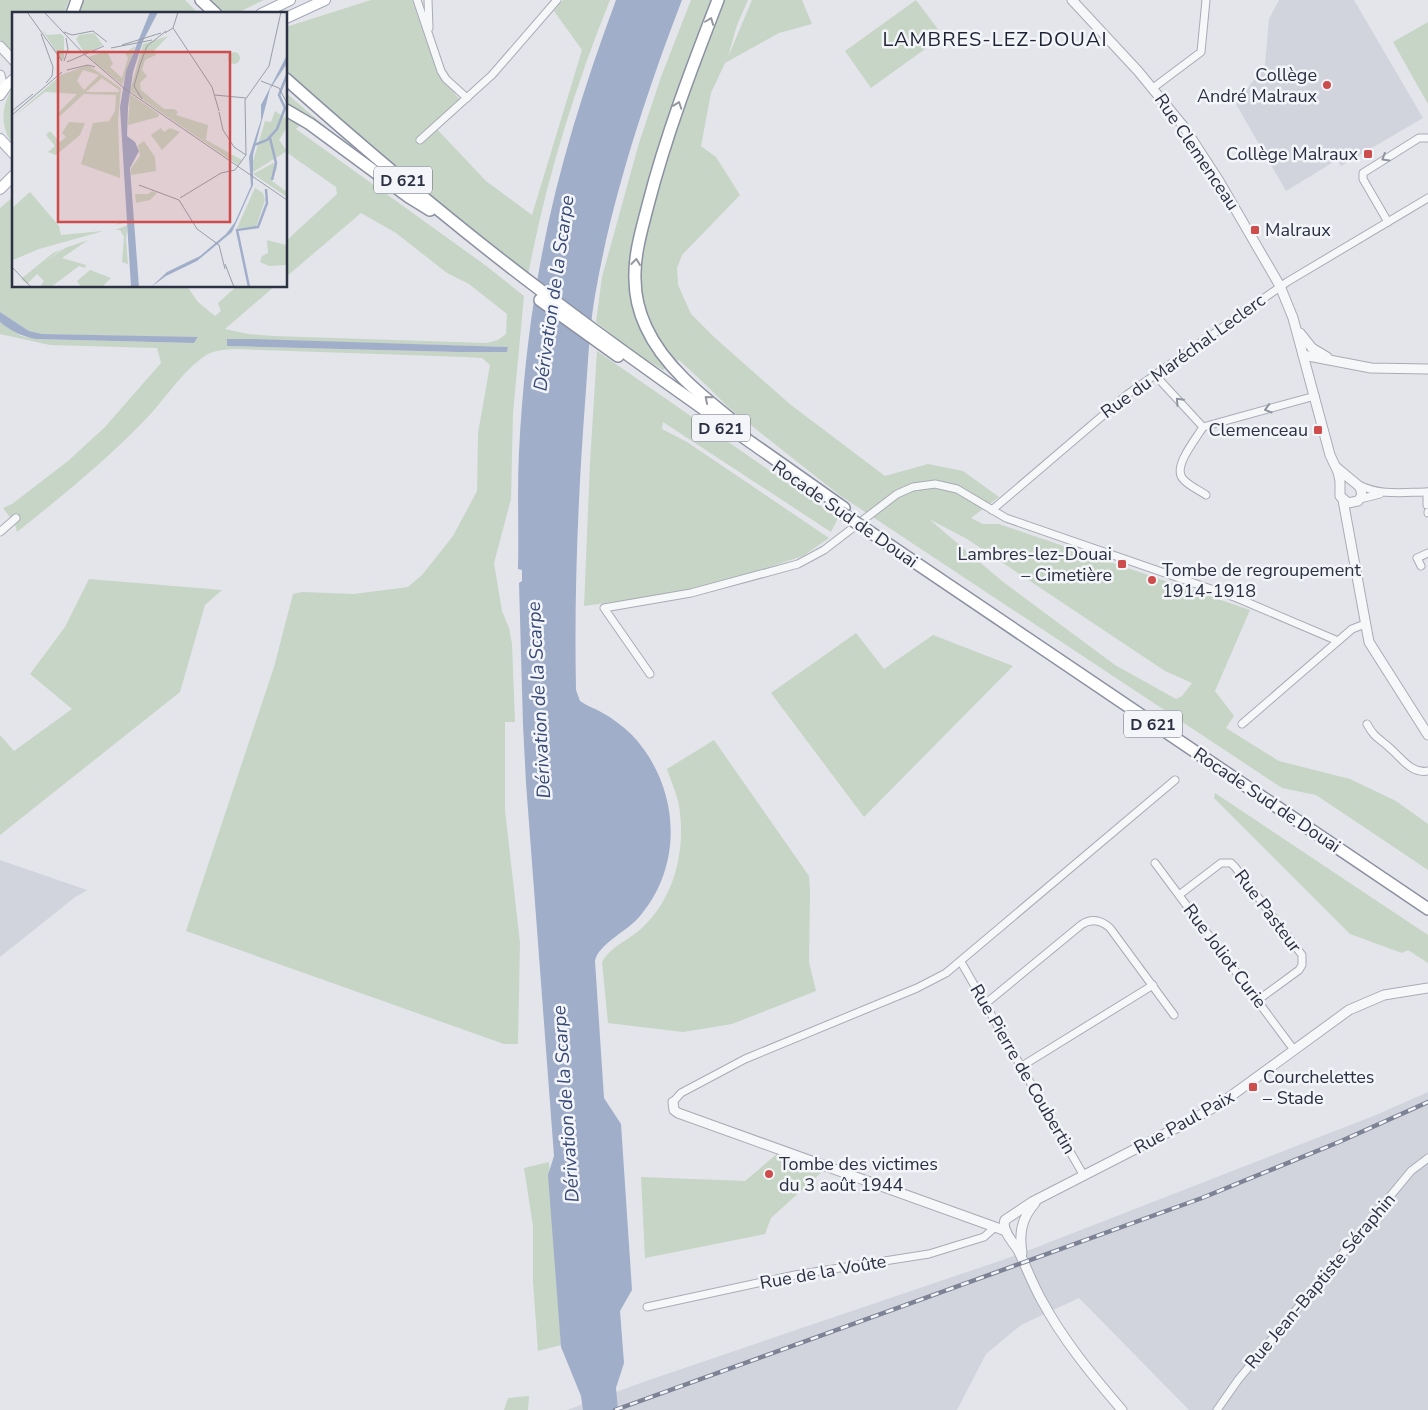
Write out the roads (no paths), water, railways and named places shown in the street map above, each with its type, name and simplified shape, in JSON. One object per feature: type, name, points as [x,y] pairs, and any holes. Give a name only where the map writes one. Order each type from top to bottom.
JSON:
[{"type":"highway","points":[[73,12],[77,0]]},
{"type":"highway","points":[[193,0],[208,9]]},
{"type":"highway","points":[[718,0],[674,117],[651,193],[636,262],[635,281],[637,298],[649,333],[675,368],[702,395],[813,486]]},
{"type":"highway","name":"Rocade Sud de Douai","points":[[288,81],[522,281]]},
{"type":"highway","name":"Rocade Sud de Douai","points":[[288,88],[430,210],[636,368],[842,510],[1428,901]]},
{"type":"highway","points":[[288,111],[315,127],[409,197],[430,210]]},
{"type":"highway","name":"Rocade Sud de Douai","points":[[603,342],[813,486],[842,510]]},
{"type":"highway","name":"Rocade Sud de Douai","points":[[881,536],[1428,909]]},
{"type":"main road","points":[[265,12],[290,0]]},
{"type":"main road","points":[[288,17],[325,0]]},
{"type":"main road","points":[[2,92],[12,81]]},
{"type":"main road","points":[[0,139],[12,152]]},
{"type":"main road","points":[[0,189],[12,177]]},
{"type":"street","points":[[417,0],[443,75],[467,98]]},
{"type":"street","points":[[428,0],[429,33]]},
{"type":"street","points":[[420,140],[505,62],[557,0]]},
{"type":"street","name":"Rue Clemenceau","points":[[1072,0],[1153,88],[1184,127],[1280,286],[1294,323],[1330,455],[1336,467],[1341,488]]},
{"type":"street","points":[[1153,88],[1201,52],[1206,0]]},
{"type":"street","points":[[0,46],[12,59]]},
{"type":"street","points":[[0,75],[2,92]]},
{"type":"street","points":[[1388,222],[1364,179],[1363,173],[1419,138],[1428,138]]},
{"type":"street","name":"Rue du Maréchal Leclerc","points":[[992,510],[1110,408],[1155,375],[1280,286],[1428,198]]},
{"type":"street","points":[[1294,323],[1305,341],[1329,359]]},
{"type":"street","points":[[1303,354],[1308,350],[1316,351]]},
{"type":"street","points":[[1303,354],[1371,368],[1428,369]]},
{"type":"street","points":[[1308,373],[1314,363],[1329,359]]},
{"type":"street","points":[[1155,375],[1203,427]]},
{"type":"street","points":[[1206,495],[1183,479],[1180,472],[1181,463],[1203,427],[1314,396]]},
{"type":"street","name":"Rue Clemenceau","points":[[1336,467],[1357,484]]},
{"type":"street","points":[[1427,732],[1371,646],[1365,624],[1343,500],[1340,494],[1341,488],[1346,483],[1357,484],[1372,491],[1386,493],[1427,492],[1428,510]]},
{"type":"street","points":[[650,674],[604,608],[691,593],[798,564],[824,550],[890,498],[913,486],[935,484],[962,492],[1006,518],[1237,598],[1338,641]]},
{"type":"street","points":[[1349,534],[1349,520],[1352,508],[1362,492],[1357,484]]},
{"type":"street","points":[[1343,500],[1349,504],[1386,493]]},
{"type":"street","points":[[0,532],[16,518]]},
{"type":"street","points":[[1421,566],[1417,558],[1428,553]]},
{"type":"street","points":[[1242,724],[1352,629],[1365,624]]},
{"type":"street","points":[[1368,724],[1376,737],[1391,749],[1399,759],[1418,771],[1428,771]]},
{"type":"street","points":[[1021,1227],[1014,1234],[994,1228],[982,1222],[678,1113],[674,1110],[673,1102],[681,1093],[746,1059],[926,984],[961,962],[1175,780]]},
{"type":"street","name":"Rue Pasteur","points":[[1179,895],[1219,865],[1227,862],[1235,867],[1302,955],[1302,964],[1299,970],[1258,1000]]},
{"type":"street","name":"Rue Joliot Curie","points":[[1155,863],[1294,1050]]},
{"type":"street","points":[[985,1004],[1081,925],[1092,920],[1107,925],[1174,1015]]},
{"type":"street","name":"Rue Pierre de Coubertin","points":[[961,962],[1084,1176]]},
{"type":"street","points":[[1022,1066],[1153,985]]},
{"type":"street","name":"Rue Paul Paix","points":[[1008,1218],[1032,1202],[1220,1104],[1342,1014],[1360,1004],[1390,993],[1428,988]]},
{"type":"street","name":"Rue Jean-Baptiste Séraphin","points":[[1218,1410],[1238,1380],[1411,1170],[1428,1158]]},
{"type":"street","name":"Rue Paul Paix","points":[[1021,1227],[1030,1209],[1041,1199]]},
{"type":"street","points":[[1008,1218],[1003,1224],[1006,1232],[1057,1327],[1122,1410]]},
{"type":"street","points":[[982,1222],[1018,1218],[1021,1227],[1023,1261]]},
{"type":"street","name":"Rue de la Voûte","points":[[647,1307],[794,1275],[929,1254],[984,1237],[994,1228]]},
{"type":"water","name":"Dérivation de la Scarpe","points":[[616,0],[682,0],[656,70],[621,180],[603,254],[594,304],[590,332],[579,511],[576,582],[576,690],[580,701],[621,725],[648,755],[659,777],[667,800],[671,824],[670,849],[655,895],[635,922],[607,943],[597,955],[595,961],[604,1098],[621,1124],[632,1290],[620,1311],[624,1363],[616,1388],[618,1410],[583,1410],[581,1396],[561,1347],[548,1175],[554,1156],[526,783],[519,583],[522,581],[522,570],[518,569],[518,467],[528,341],[534,298],[552,205],[592,67]]},
{"type":"water","points":[[0,312],[29,331],[42,334],[198,337],[194,343],[35,339],[12,331],[0,322]]},
{"type":"water","points":[[227,339],[508,347],[507,352],[458,352],[227,346]]},
{"type":"railway","points":[[615,1410],[1202,1198],[1339,1142],[1428,1102]]},
{"type":"place","name":"Collège André Malraux","points":[[1327,85]]},
{"type":"place","name":"Collège Malraux","points":[[1368,154]]},
{"type":"place","name":"Malraux","points":[[1255,230]]},
{"type":"place","name":"Clemenceau","points":[[1318,430]]},
{"type":"place","name":"Lambres-lez-Douai – Cimetière","points":[[1122,564]]},
{"type":"place","name":"Tombe de regroupement 1914-1918","points":[[1152,580]]},
{"type":"place","name":"Courchelettes – Stade","points":[[1253,1087]]},
{"type":"place","name":"Tombe des victimes du 3 août 1944","points":[[769,1174]]},
{"type":"district","name":"LAMBRES-LEZ-DOUAI","points":[[995,39]]}]
